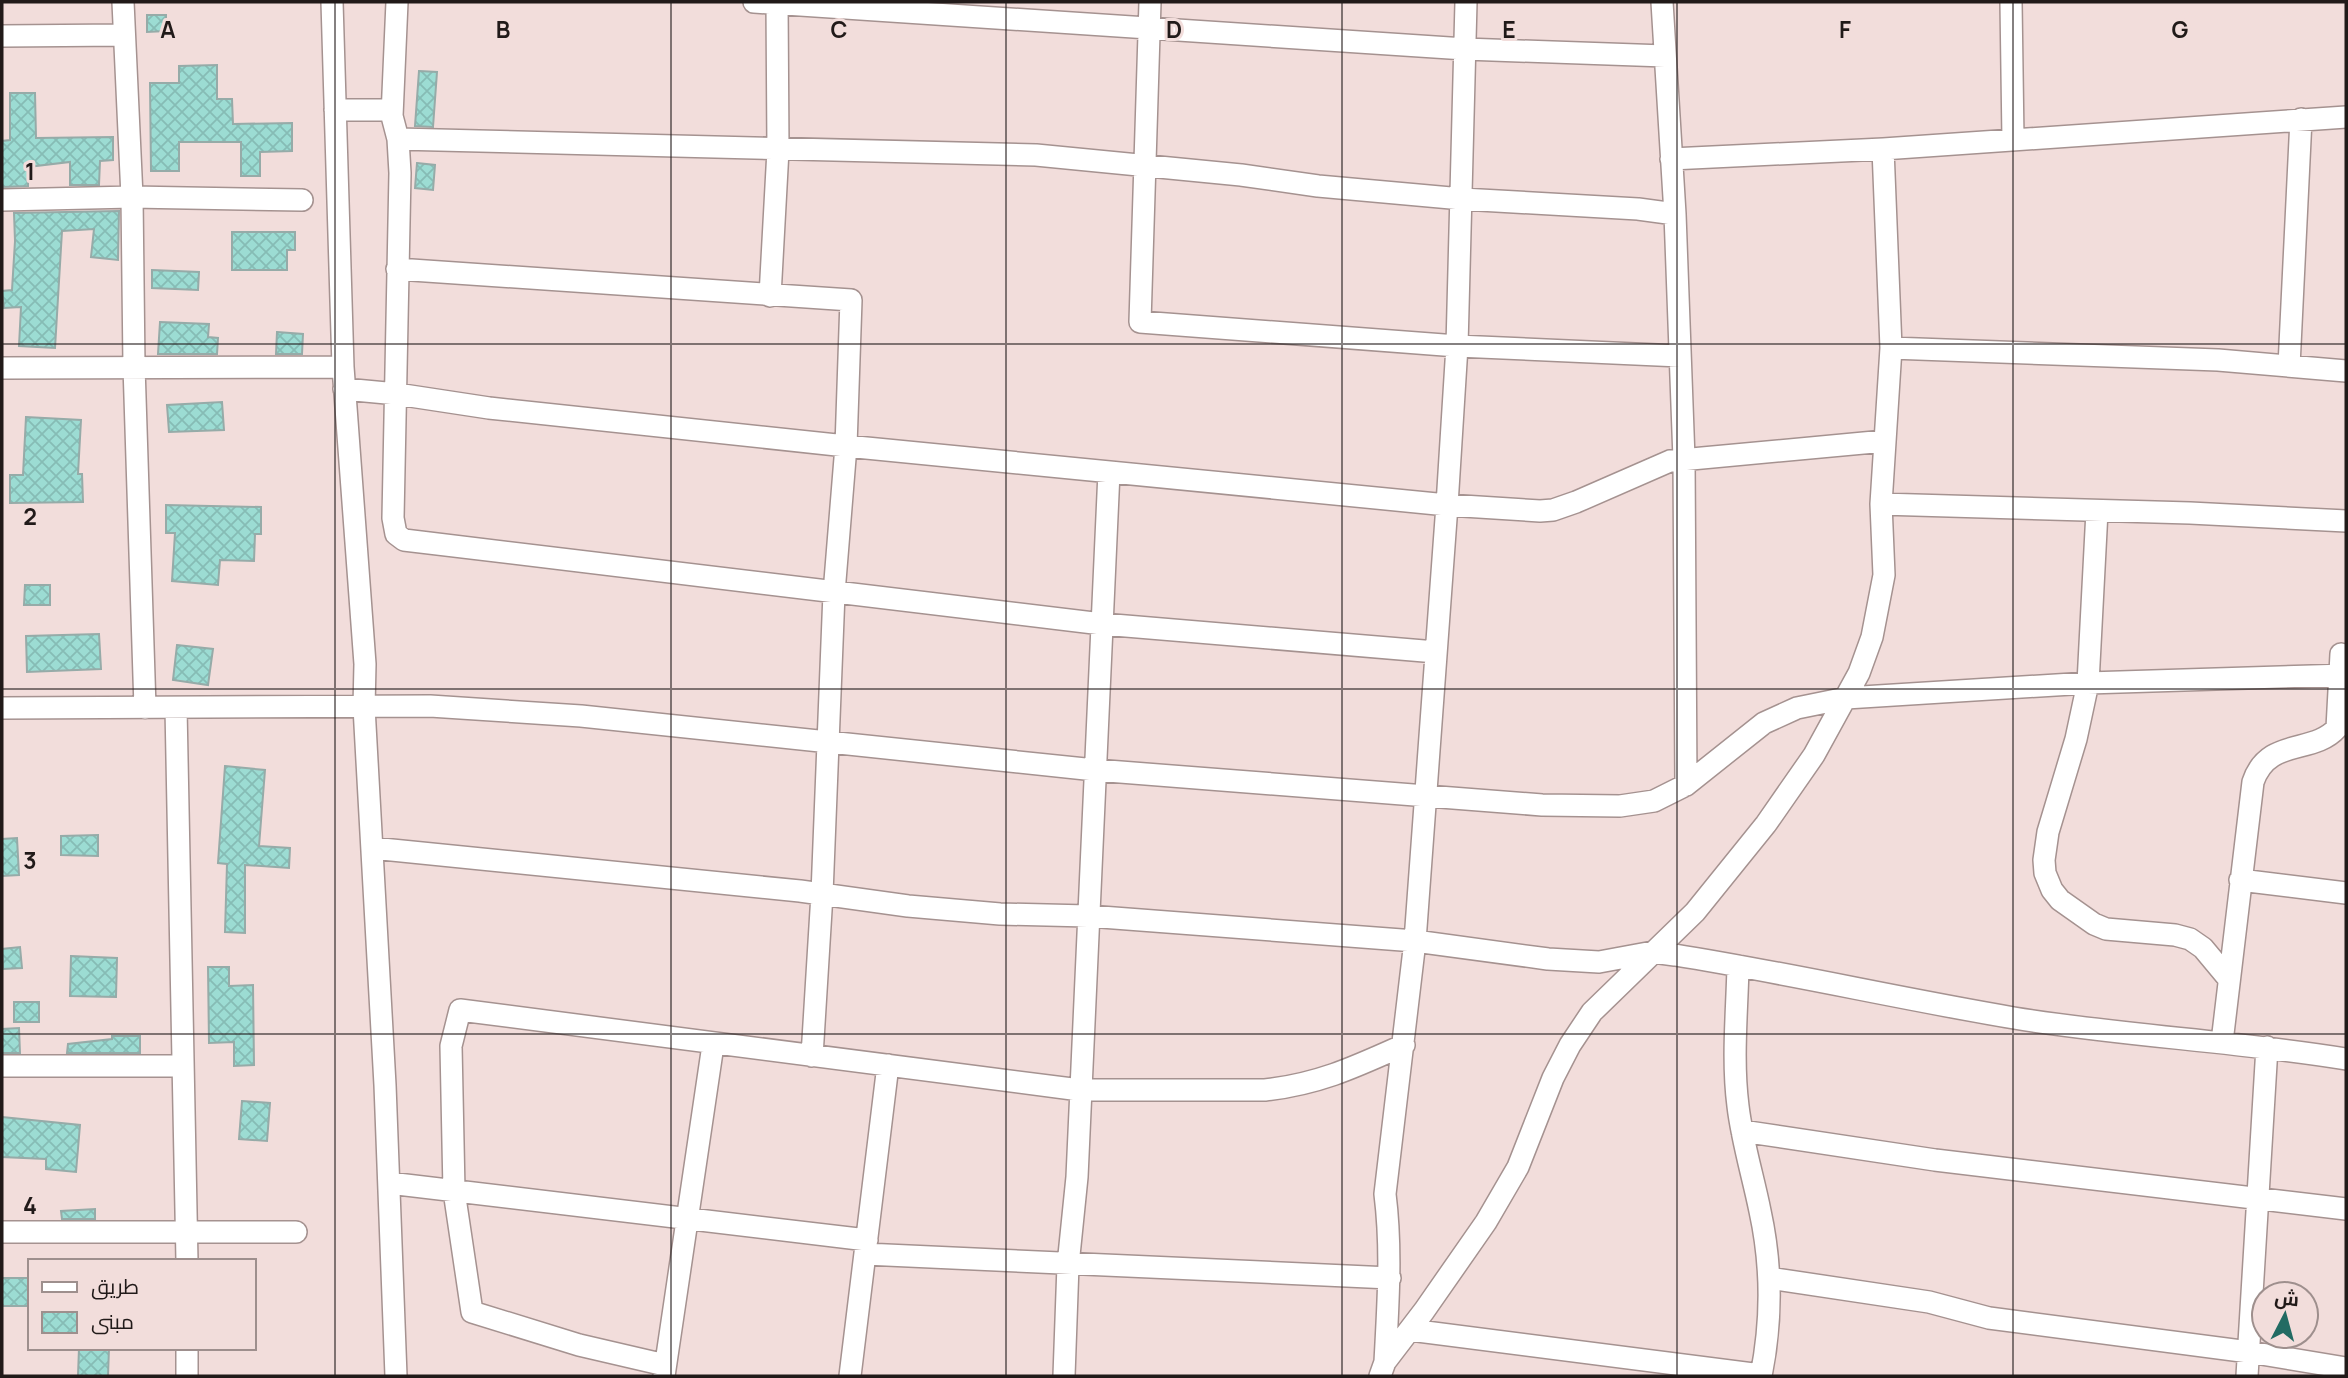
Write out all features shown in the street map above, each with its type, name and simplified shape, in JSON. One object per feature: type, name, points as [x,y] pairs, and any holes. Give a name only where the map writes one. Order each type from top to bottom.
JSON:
[{"type":"street","points":[[123,2],[132,197],[134,366],[145,708]]},
{"type":"street","points":[[332,2],[344,389],[365,664],[364,707],[389,1183],[396,1376]]},
{"type":"street","points":[[397,2],[392,110],[398,139],[400,173],[393,519],[396,534],[404,540],[1102,624],[1436,652]]},
{"type":"street","points":[[754,2],[1465,49],[1665,56]]},
{"type":"street","points":[[1150,2],[1140,322],[1457,346],[1680,356]]},
{"type":"street","points":[[1382,1369],[1390,1278],[1389,1225],[1385,1194],[1415,941],[1457,346],[1466,2]]},
{"type":"street","points":[[1662,2],[1675,214],[1684,459],[1686,785]]},
{"type":"street","points":[[2011,2],[2014,140]]},
{"type":"street","points":[[770,296],[778,150],[777,3]]},
{"type":"street","points":[[2,36],[124,36]]},
{"type":"street","points":[[335,110],[392,110]]},
{"type":"street","points":[[1671,159],[1883,149],[2346,117]]},
{"type":"street","points":[[2290,366],[2301,119]]},
{"type":"street","points":[[398,139],[1036,155],[1318,186],[1462,199],[1639,209],[1675,214]]},
{"type":"street","points":[[1382,1369],[1486,1222],[1518,1167],[1553,1078],[1570,1045],[1592,1012],[1695,912],[1766,824],[1814,755],[1859,673],[1872,637],[1884,575],[1881,504],[1891,348],[1883,149]]},
{"type":"street","points":[[2,200],[132,197],[302,200]]},
{"type":"street","points":[[397,269],[851,300],[846,446],[834,593],[822,894],[812,1056]]},
{"type":"street","points":[[1891,348],[2218,360],[2346,371]]},
{"type":"street","points":[[2,368],[343,367]]},
{"type":"street","points":[[344,389],[489,408],[846,446],[1447,505],[1553,510],[1654,466],[1684,459],[1885,441]]},
{"type":"street","points":[[1064,1376],[1068,1265],[1077,1177],[1109,472]]},
{"type":"street","points":[[1881,504],[2346,522]]},
{"type":"street","points":[[2097,511],[2088,683],[2076,739],[2048,832],[2045,873],[2060,900],[2094,924],[2106,929],[2175,935],[2190,939],[2203,948],[2228,978]]},
{"type":"street","points":[[2,708],[430,706],[580,716],[1095,770],[1542,805],[1620,806],[1654,801],[1686,785],[1764,723],[1797,708],[1846,698],[2342,668],[2338,726],[2335,731],[2273,755],[2257,768],[2240,880],[2222,1042]]},
{"type":"street","points":[[176,708],[187,1259]]},
{"type":"street","points":[[372,848],[822,894],[908,906],[987,913],[1088,916],[1415,941],[1548,959],[1599,962],[1653,953],[1738,966],[2015,1018],[2128,1034],[2267,1047],[2346,1059]]},
{"type":"street","points":[[2240,880],[2346,893]]},
{"type":"street","points":[[1410,1330],[1761,1376],[1769,1331],[1769,1278],[1761,1212],[1737,1104],[1738,966]]},
{"type":"street","points":[[713,1045],[665,1371],[472,1312],[454,1191],[451,1045],[460,1010],[713,1045],[1080,1090],[1265,1090],[1291,1087],[1335,1076],[1404,1045]]},
{"type":"street","points":[[2247,1376],[2267,1047]]},
{"type":"street","points":[[850,1376],[888,1065]]},
{"type":"street","points":[[2,1066],[183,1066]]},
{"type":"street","points":[[1742,1131],[1948,1161],[2346,1209]]},
{"type":"street","points":[[389,1183],[687,1218],[866,1247],[1068,1265],[1390,1278]]},
{"type":"street","points":[[2,1232],[296,1232]]},
{"type":"street","points":[[1769,1278],[1929,1302],[1989,1318],[2249,1352],[2346,1368]]},
{"type":"street","points":[[187,1350],[187,1376]]},
{"type":"building","points":[[147,15],[166,15],[166,31],[147,32]]},
{"type":"building","points":[[217,65],[217,99],[232,99],[233,124],[292,123],[292,151],[260,152],[260,176],[241,176],[241,142],[179,142],[179,171],[151,171],[150,83],[179,83],[179,66]]},
{"type":"building","points":[[419,71],[437,72],[433,127],[415,126]]},
{"type":"building","points":[[10,93],[35,93],[36,138],[113,137],[113,160],[100,161],[99,185],[70,185],[70,162],[28,167],[28,186],[2,187],[2,141],[10,140]]},
{"type":"building","points":[[417,163],[435,165],[433,190],[415,188]]},
{"type":"building","points":[[119,211],[118,260],[91,257],[94,229],[62,231],[55,348],[19,346],[21,307],[4,308],[2,291],[12,290],[14,213]]},
{"type":"building","points":[[232,232],[295,232],[295,250],[287,250],[287,270],[232,270]]},
{"type":"building","points":[[152,270],[199,272],[198,290],[152,288]]},
{"type":"building","points":[[160,322],[209,324],[208,337],[218,338],[217,354],[158,354]]},
{"type":"building","points":[[277,332],[303,334],[302,354],[276,354]]},
{"type":"building","points":[[222,402],[224,430],[169,432],[167,405]]},
{"type":"building","points":[[26,417],[81,420],[78,474],[82,474],[83,502],[10,503],[10,475],[23,475]]},
{"type":"building","points":[[166,505],[261,507],[261,534],[255,534],[254,561],[220,560],[218,585],[172,581],[175,533],[166,533]]},
{"type":"building","points":[[25,585],[50,585],[50,605],[24,605]]},
{"type":"building","points":[[99,634],[101,669],[27,672],[26,636]]},
{"type":"building","points":[[177,645],[213,649],[208,685],[173,680]]},
{"type":"building","points":[[225,766],[265,770],[259,846],[290,848],[289,868],[245,865],[245,933],[225,932],[227,864],[218,863]]},
{"type":"building","points":[[98,835],[98,856],[61,855],[61,836]]},
{"type":"building","points":[[17,838],[19,875],[2,876],[2,839]]},
{"type":"building","points":[[20,947],[22,968],[3,969],[2,949]]},
{"type":"building","points":[[71,956],[117,958],[116,997],[70,996]]},
{"type":"building","points":[[208,967],[229,967],[229,986],[253,985],[254,1065],[234,1066],[234,1042],[209,1043]]},
{"type":"building","points":[[14,1002],[39,1002],[39,1022],[14,1022]]},
{"type":"building","points":[[19,1028],[20,1053],[2,1053],[2,1029]]},
{"type":"building","points":[[112,1036],[140,1036],[140,1053],[67,1053],[68,1044],[112,1039]]},
{"type":"building","points":[[242,1101],[270,1103],[267,1141],[239,1139]]},
{"type":"building","points":[[2,1117],[80,1125],[76,1172],[46,1169],[46,1159],[2,1157]]},
{"type":"building","points":[[95,1209],[95,1219],[62,1219],[61,1211]]},
{"type":"building","points":[[2,1278],[28,1278],[28,1306],[2,1306]]},
{"type":"building","points":[[79,1350],[109,1350],[108,1376],[78,1376]]}]
